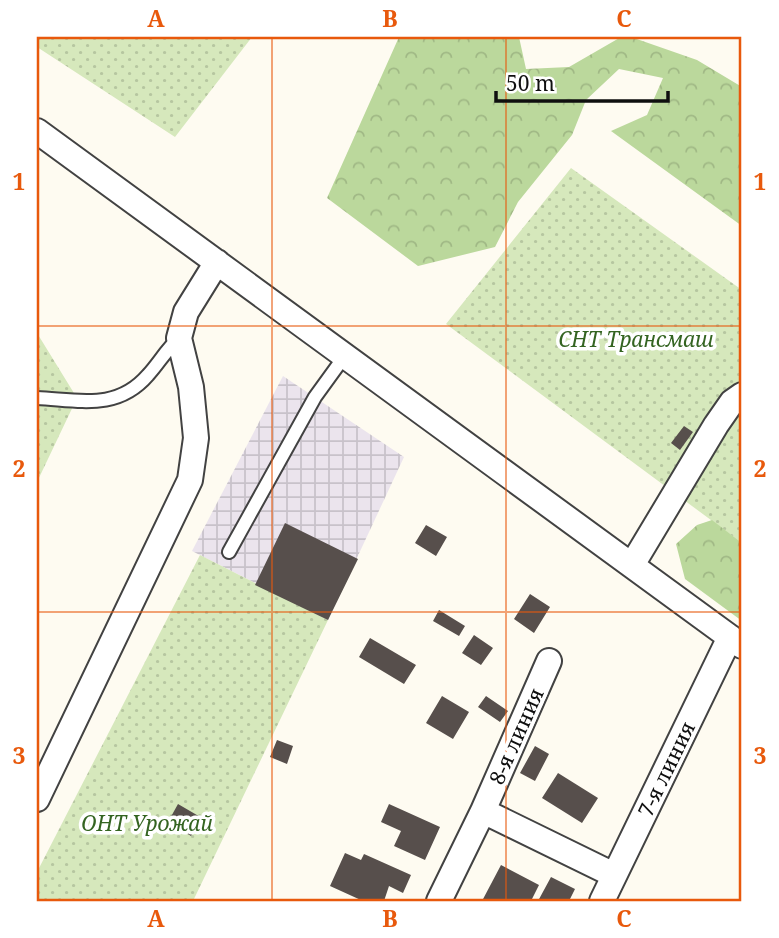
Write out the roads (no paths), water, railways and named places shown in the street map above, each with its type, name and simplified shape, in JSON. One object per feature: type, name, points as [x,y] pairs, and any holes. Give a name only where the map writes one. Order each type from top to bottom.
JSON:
[{"type":"street","points":[[37,131],[736,641]]},
{"type":"street","points":[[37,799],[190,480],[196,438],[191,387],[179,338],[186,312],[217,262]]},
{"type":"street","points":[[632,565],[739,402]]},
{"type":"street","name":"7-я линия","points":[[602,901],[736,641]]},
{"type":"street","name":"8-я линия","points":[[439,901],[483,811],[549,661]]},
{"type":"street","name":"8-я линия","points":[[483,811],[614,876]]},
{"type":"lane","points":[[37,398],[100,401],[118,398],[141,382],[164,351],[179,338]]},
{"type":"lane","points":[[229,552],[314,397],[344,357]]},
{"type":"park label","name":"СНТ Трансмаш","points":[[636,339]]},
{"type":"park label","name":"ОНТ Урожай","points":[[147,823]]}]
